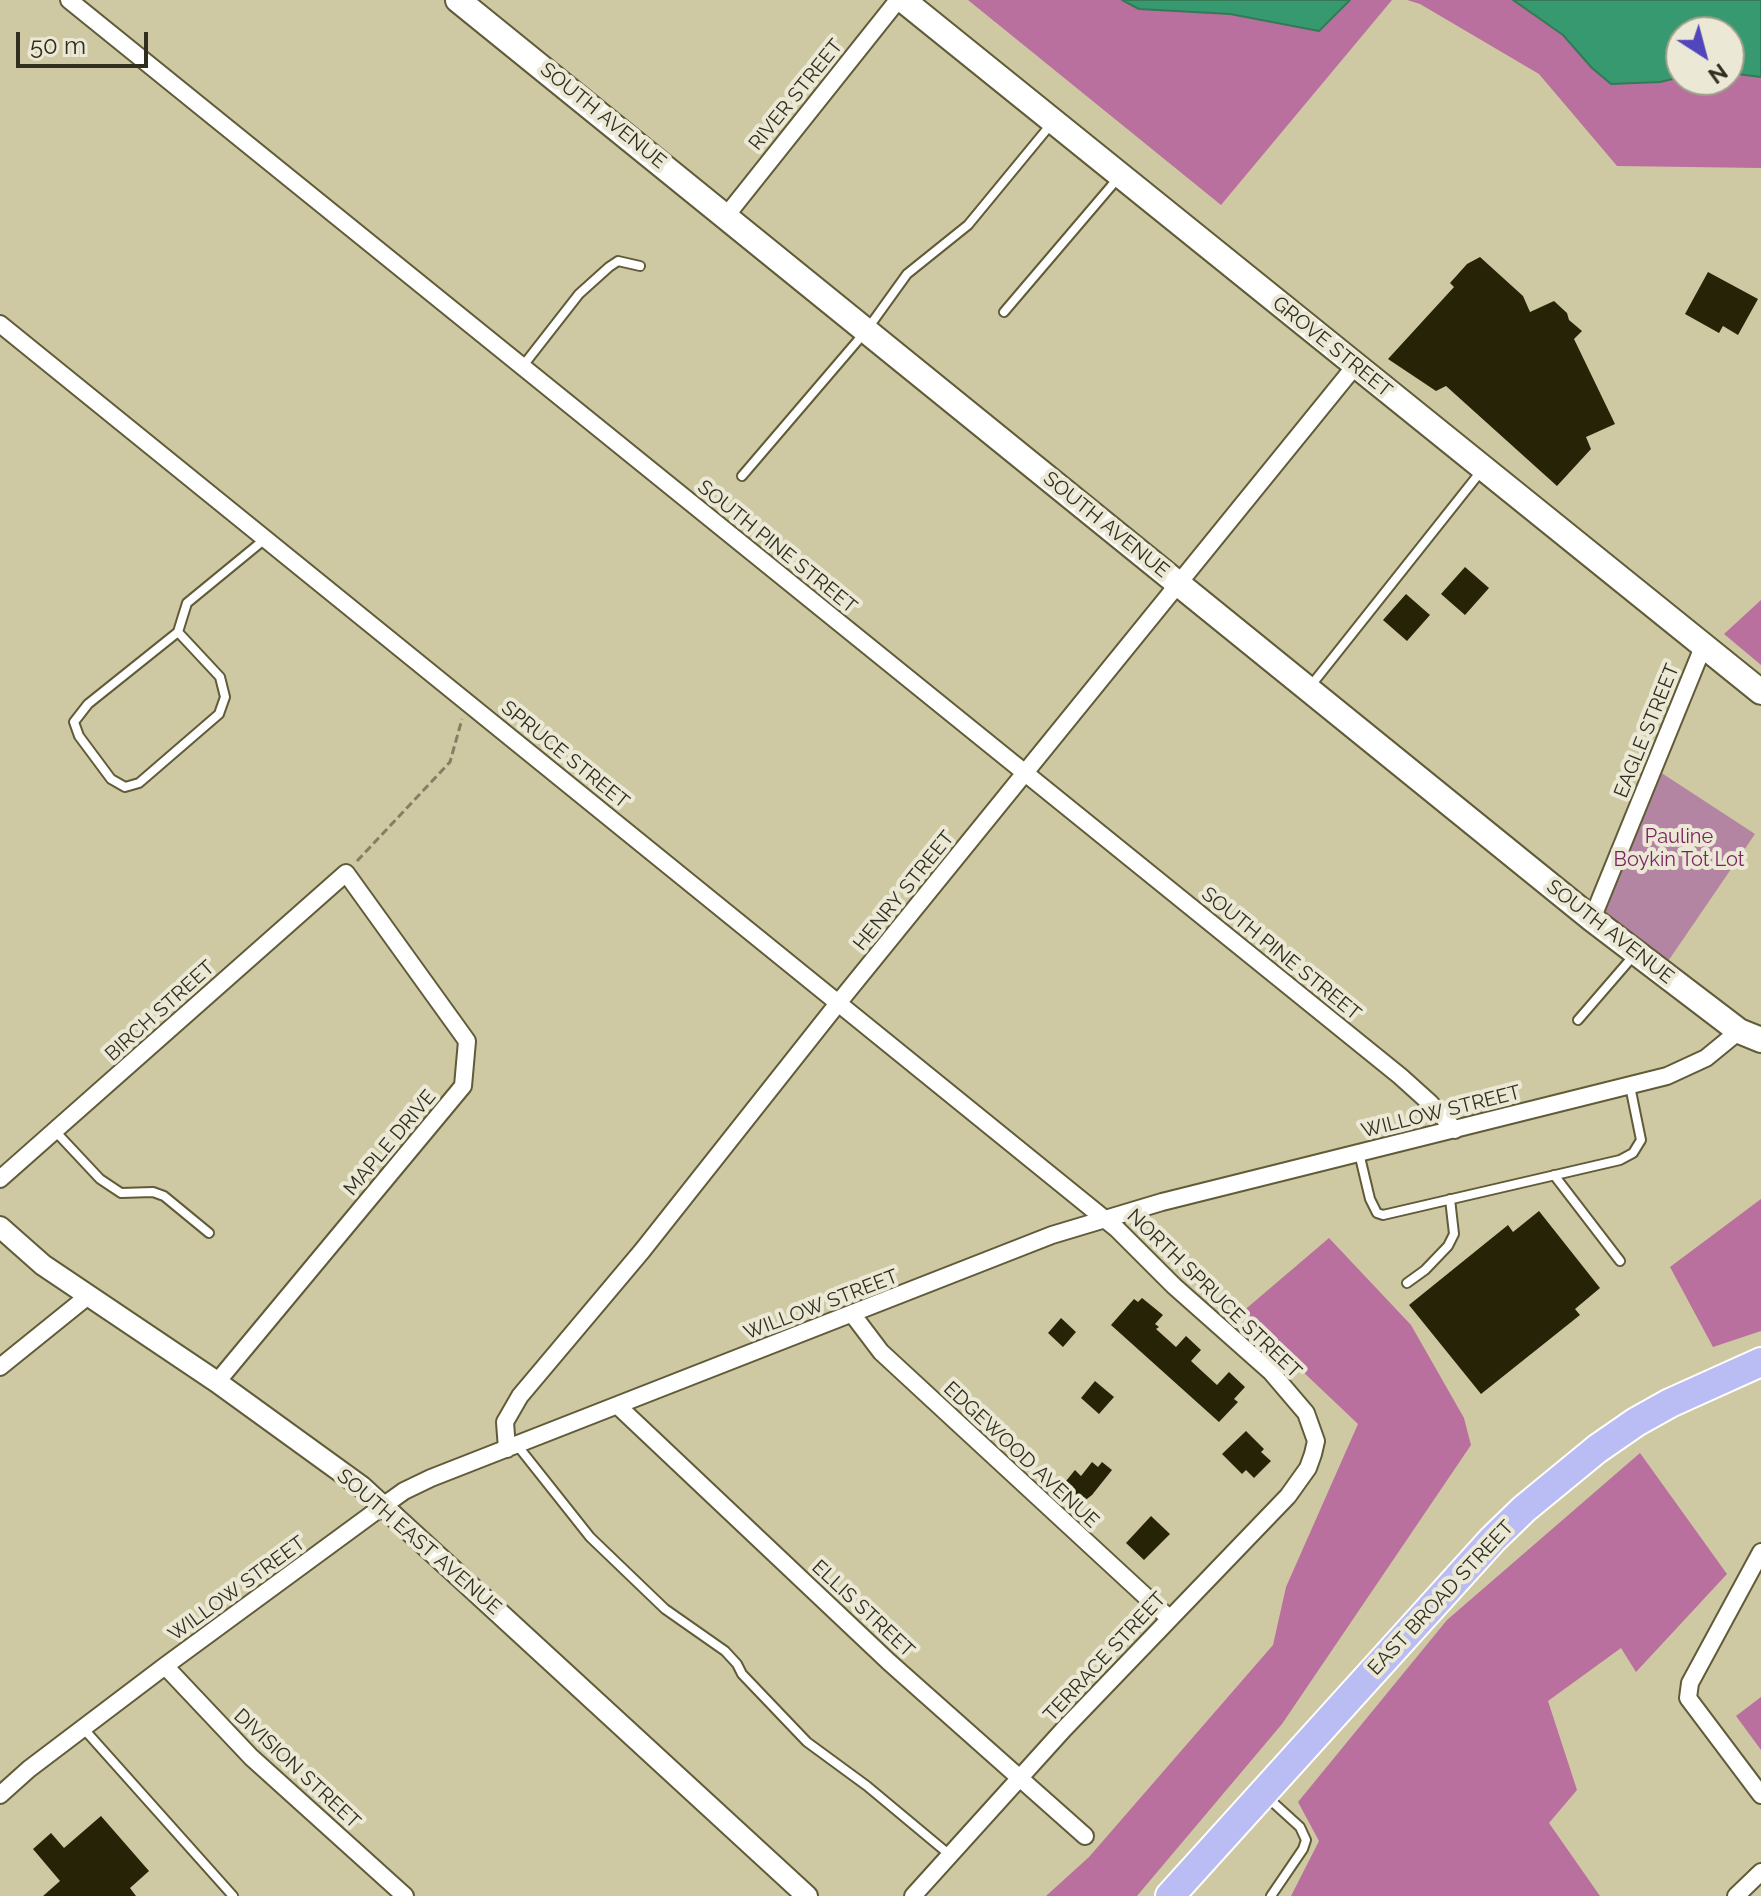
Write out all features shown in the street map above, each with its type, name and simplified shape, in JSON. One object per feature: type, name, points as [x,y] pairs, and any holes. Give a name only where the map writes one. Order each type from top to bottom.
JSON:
[{"type":"highway","name":"EAST BROAD STREET","points":[[1170,1896],[1493,1539],[1524,1509],[1597,1449],[1636,1422],[1682,1397],[1761,1362]]},
{"type":"main road","name":"SOUTH AVENUE","points":[[458,0],[1592,919],[1750,1036]]},
{"type":"main road","name":"GROVE STREET","points":[[900,0],[1761,692]]},
{"type":"street","name":"SOUTH PINE STREET","points":[[69,0],[1400,1076],[1455,1130]]},
{"type":"street","name":"RIVER STREET","points":[[726,216],[900,0]]},
{"type":"street","name":"SPRUCE STREET","points":[[0,324],[1105,1219]]},
{"type":"street","name":"HENRY STREET","points":[[512,1447],[505,1422],[520,1396],[642,1251],[839,1002],[1355,366]]},
{"type":"street","name":"EAGLE STREET","points":[[1592,919],[1703,647]]},
{"type":"street","name":"BIRCH STREET","points":[[0,1179],[346,873]]},
{"type":"street","name":"MAPLE DRIVE","points":[[217,1382],[463,1086],[467,1041],[346,873]]},
{"type":"street","name":"WILLOW STREET","points":[[0,1795],[29,1769],[165,1666],[404,1491],[431,1478],[1052,1235],[1162,1202],[1667,1076],[1750,1036]]},
{"type":"street","name":"NORTH SPRUCE STREET","points":[[1105,1219],[1174,1286],[1271,1372],[1306,1413],[1316,1441]]},
{"type":"street","name":"SOUTH EAST AVENUE","points":[[0,1227],[43,1265],[217,1382],[362,1487],[807,1896]]},
{"type":"street","points":[[0,1367],[88,1296]]},
{"type":"street","name":"EDGEWOOD AVENUE","points":[[853,1315],[881,1352],[1169,1618]]},
{"type":"street","name":"ELLIS STREET","points":[[618,1406],[889,1662],[1085,1836]]},
{"type":"street","name":"TERRACE STREET","points":[[913,1896],[1169,1618],[1288,1496],[1308,1468],[1316,1441]]},
{"type":"street","points":[[1761,1552],[1690,1683],[1688,1698],[1761,1795]]},
{"type":"street","name":"DIVISION STREET","points":[[165,1666],[251,1757],[405,1896]]},
{"type":"street","points":[[1736,1896],[1761,1872]]},
{"type":"lane","points":[[742,476],[866,331],[907,274],[968,225],[1053,122]]},
{"type":"lane","points":[[1004,312],[1120,177]]},
{"type":"lane","points":[[522,368],[579,294],[609,267],[618,261],[640,266]]},
{"type":"lane","points":[[1308,688],[1483,470]]},
{"type":"lane","points":[[178,632],[220,677],[225,697],[219,714],[139,783],[125,787],[111,779],[79,736],[74,722],[88,704],[178,632],[187,603],[266,539]]},
{"type":"lane","points":[[1578,1020],[1636,953]]},
{"type":"lane","points":[[1359,1153],[1370,1199],[1377,1213],[1383,1215],[1620,1160],[1633,1153],[1641,1140],[1630,1085]]},
{"type":"lane","points":[[55,1131],[100,1179],[121,1193],[153,1192],[164,1196],[209,1233]]},
{"type":"lane","points":[[1554,1175],[1620,1261]]},
{"type":"lane","points":[[1407,1283],[1425,1270],[1448,1246],[1454,1234],[1450,1199]]},
{"type":"lane","points":[[512,1447],[590,1537],[655,1599],[725,1651],[742,1674],[798,1729],[807,1742],[867,1786],[951,1856]]},
{"type":"lane","points":[[83,1728],[233,1896]]},
{"type":"lane","points":[[1263,1794],[1300,1827],[1306,1840],[1271,1896]]},
{"type":"path","points":[[346,873],[450,762],[467,701]]},
{"type":"green space","name":"Pauline Boykin Tot Lot","points":[[1654,768],[1755,834],[1660,973],[1592,919]]},
{"type":"shaded area","points":[[968,0],[1121,0],[1139,9],[1230,14],[1319,31],[1350,0],[1392,0],[1221,205]]},
{"type":"shaded area","points":[[1122,0],[1350,0],[1319,31],[1230,14],[1139,9]]},
{"type":"shaded area","points":[[1407,0],[1513,0],[1563,35],[1592,68],[1665,81],[1665,96],[1745,96],[1745,75],[1761,77],[1761,168],[1617,166],[1539,74],[1420,4]]},
{"type":"shaded area","points":[[1513,0],[1761,0],[1761,77],[1745,75],[1745,16],[1665,16],[1665,81],[1660,82],[1611,84],[1563,35]]},
{"type":"shaded area","points":[[1761,600],[1761,665],[1724,634]]},
{"type":"shaded area","points":[[1761,1199],[1761,1331],[1713,1347],[1670,1267]]},
{"type":"shaded area","points":[[1329,1238],[1411,1325],[1464,1418],[1471,1445],[1282,1724],[1137,1896],[1046,1896],[1089,1857],[1273,1645],[1286,1587],[1358,1424],[1241,1313]]},
{"type":"shaded area","points":[[1640,1453],[1727,1574],[1636,1672],[1621,1648],[1548,1701],[1577,1790],[1549,1823],[1600,1896],[1291,1896],[1319,1841],[1298,1802],[1447,1620]]},
{"type":"shaded area","points":[[1761,1697],[1761,1750],[1736,1716]]},
{"type":"building","points":[[1480,257],[1523,296],[1530,312],[1554,301],[1582,331],[1574,339],[1615,424],[1586,437],[1591,449],[1557,486],[1446,386],[1436,391],[1388,359],[1454,287],[1450,283],[1467,264]]},
{"type":"building","points":[[1708,272],[1758,299],[1738,335],[1723,326],[1719,333],[1685,314]]},
{"type":"building","points":[[1465,567],[1489,588],[1465,615],[1441,594]]},
{"type":"building","points":[[1406,594],[1430,615],[1407,641],[1383,620]]},
{"type":"building","points":[[1539,1211],[1600,1288],[1575,1309],[1580,1315],[1481,1394],[1409,1305],[1508,1225],[1513,1232]]},
{"type":"building","points":[[1142,1298],[1163,1315],[1155,1324],[1159,1327],[1156,1329],[1176,1347],[1186,1336],[1201,1350],[1191,1361],[1217,1385],[1229,1372],[1245,1387],[1234,1399],[1238,1402],[1219,1422],[1111,1325],[1134,1299],[1138,1302]]},
{"type":"building","points":[[1061,1318],[1076,1332],[1063,1347],[1048,1333]]},
{"type":"building","points":[[1095,1381],[1114,1397],[1099,1414],[1081,1398]]},
{"type":"building","points":[[1246,1431],[1271,1461],[1254,1478],[1246,1470],[1242,1474],[1222,1454]]},
{"type":"building","points":[[1092,1462],[1098,1467],[1102,1462],[1112,1470],[1083,1502],[1070,1491],[1073,1487],[1066,1481],[1075,1470],[1081,1476]]},
{"type":"building","points":[[1151,1516],[1170,1534],[1144,1560],[1126,1543]]},
{"type":"building","points":[[101,1816],[149,1871],[130,1888],[136,1896],[43,1896],[60,1881],[33,1849],[51,1833],[64,1848]]}]
